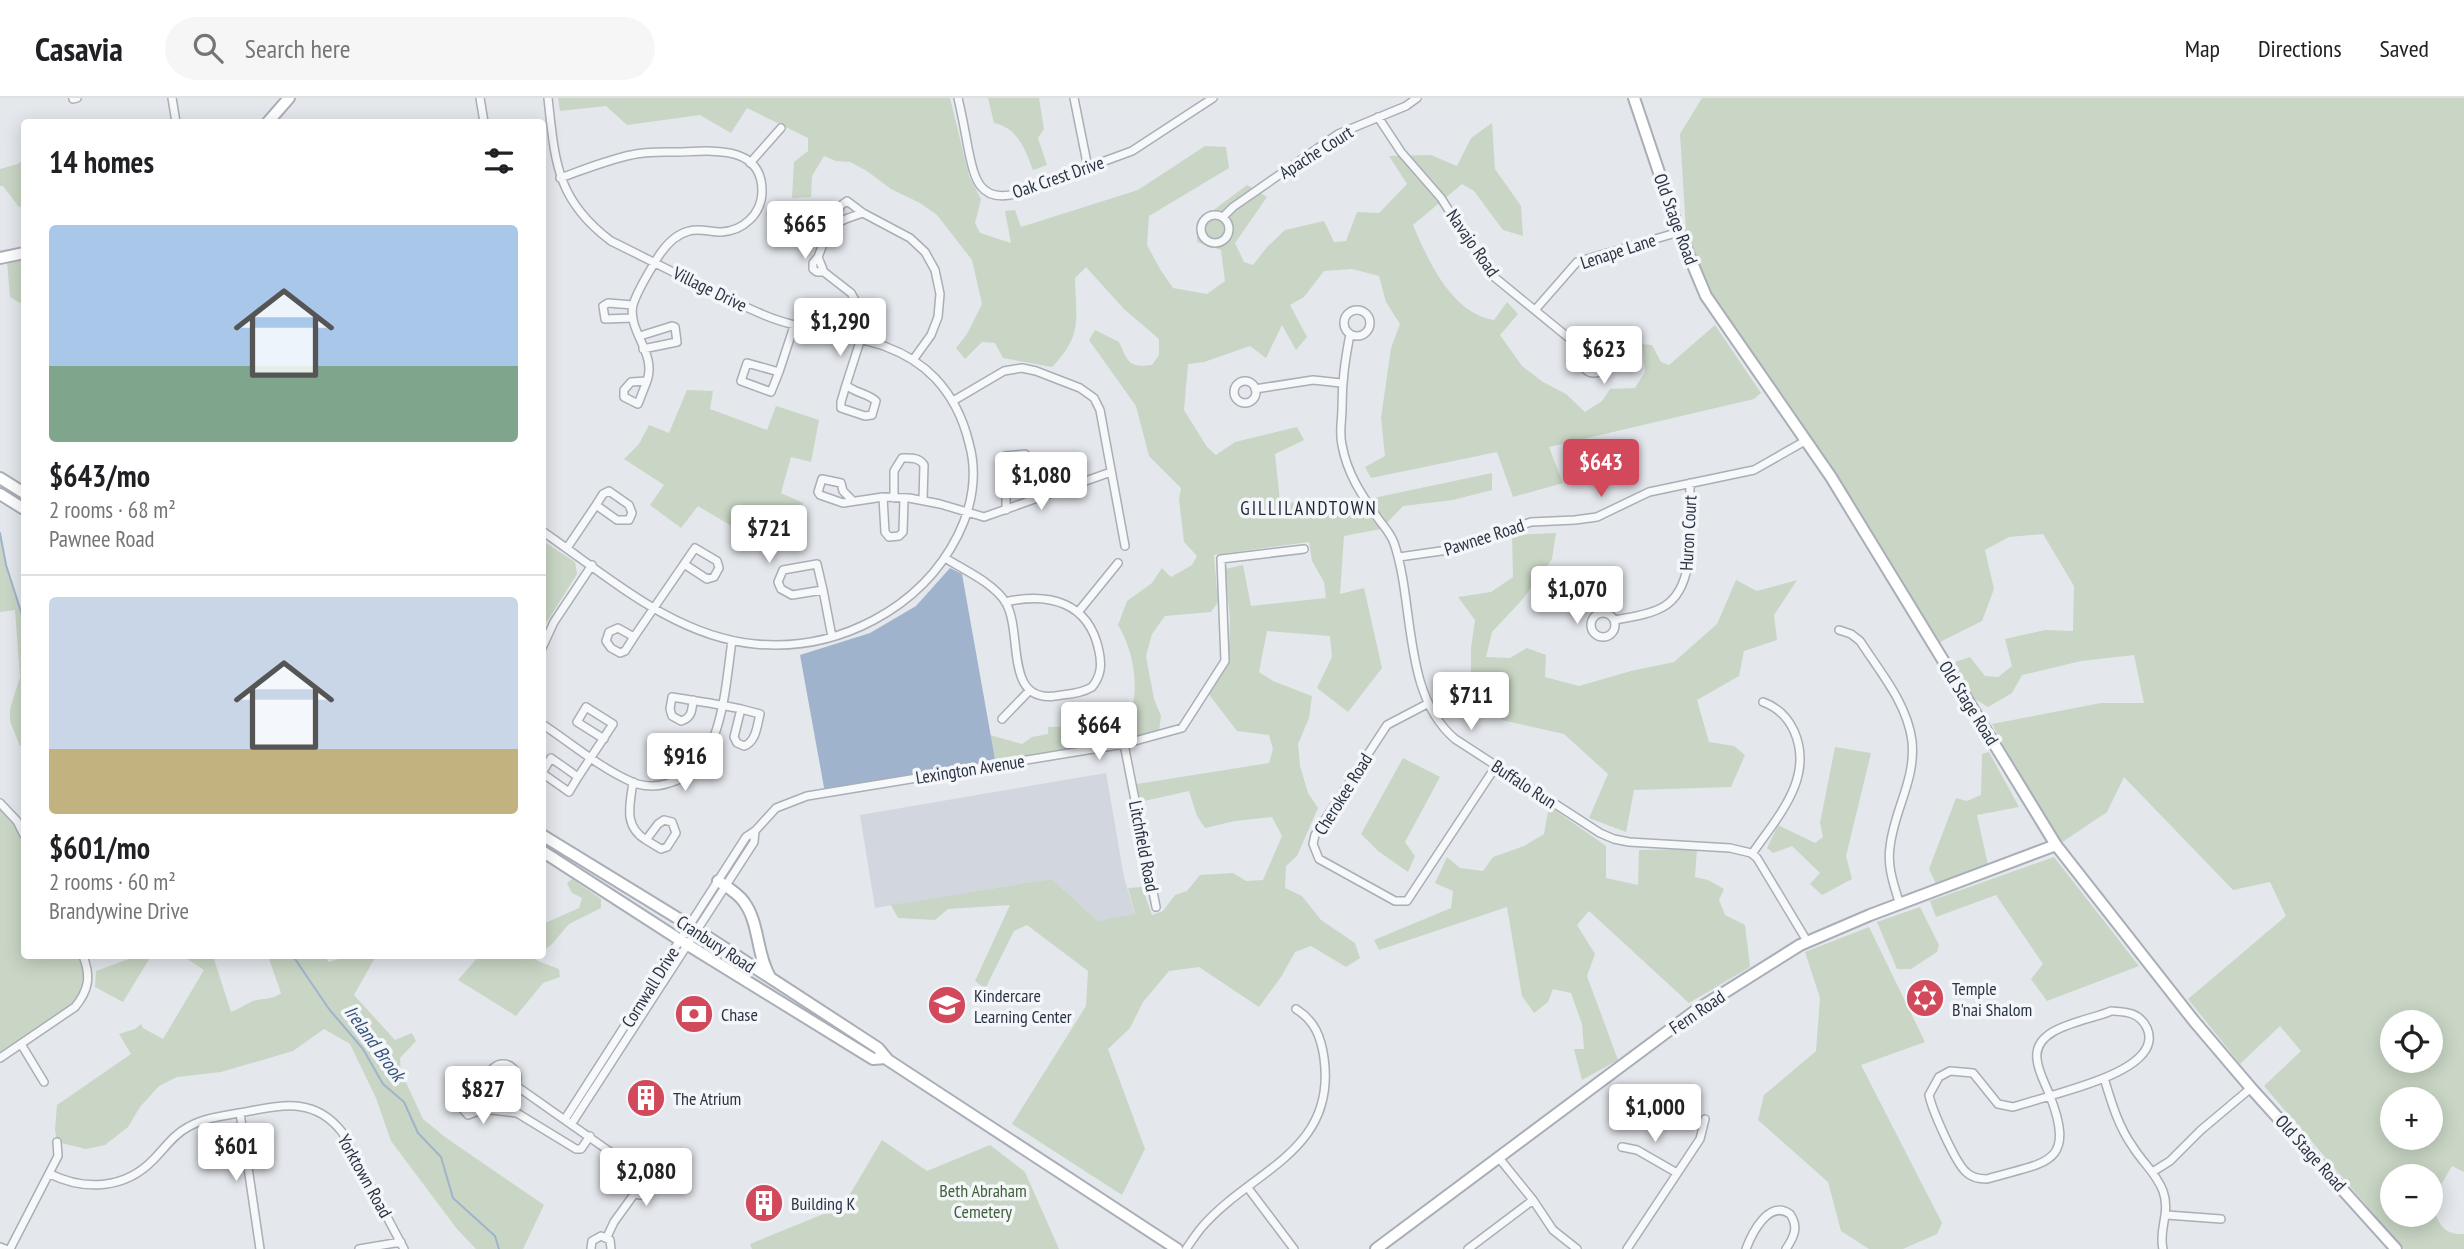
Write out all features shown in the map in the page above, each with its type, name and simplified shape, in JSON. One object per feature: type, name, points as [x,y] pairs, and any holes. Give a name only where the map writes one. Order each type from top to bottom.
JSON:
[{"type":"main road","points":[[271,119],[289,98]]},
{"type":"main road","name":"Old Stage Road","points":[[1634,98],[1679,232],[1713,307],[1831,477],[2056,845],[2104,909],[2251,1088],[2396,1249]]},
{"type":"main road","points":[[0,258],[21,254]]},
{"type":"main road","points":[[0,478],[21,491]]},
{"type":"main road","points":[[0,494],[21,507]]},
{"type":"main road","name":"Cranbury Road","points":[[546,837],[693,928],[878,1048],[886,1058],[1177,1249]]},
{"type":"main road","name":"Fern Road","points":[[1376,1249],[1695,1011],[1807,941],[2056,845]]},
{"type":"main road","name":"Cranbury Road","points":[[546,854],[873,1059],[886,1058]]},
{"type":"main road","points":[[721,883],[744,901],[750,913],[761,959],[774,982]]},
{"type":"street","points":[[172,98],[176,119]]},
{"type":"street","points":[[480,98],[484,119]]},
{"type":"street","name":"Village Drive","points":[[546,534],[654,608],[691,628],[732,640],[778,645],[801,643],[832,636],[865,624],[904,601],[929,579],[945,558],[967,513],[972,491],[973,463],[964,423],[953,401],[935,378],[914,360],[890,346],[794,326],[764,315],[611,241],[594,228],[571,201],[560,178],[552,139],[548,98]]},
{"type":"street","name":"Oak Crest Drive","points":[[958,98],[974,178],[988,192],[1007,196],[1132,151],[1213,98]]},
{"type":"street","points":[[1074,98],[1088,168]]},
{"type":"street","name":"Apache Court","points":[[1223,217],[1233,207],[1338,134],[1406,106],[1417,98]]},
{"type":"street","name":"Navajo Road","points":[[1378,117],[1401,152],[1441,198],[1493,276],[1586,352]]},
{"type":"street","points":[[750,163],[781,128]]},
{"type":"street","points":[[546,140],[552,139]]},
{"type":"street","points":[[560,178],[631,155],[727,151],[750,163],[760,180],[762,192],[759,205],[744,225],[728,231],[688,231],[666,246],[654,262],[634,305],[633,318],[643,349],[648,355],[647,381]]},
{"type":"street","points":[[846,385],[876,401],[872,415],[865,416],[841,408],[841,402],[864,323],[851,293],[824,272],[818,257],[840,206],[847,201],[863,213],[910,238],[925,252],[937,278],[940,302],[935,327],[914,360]]},
{"type":"street","points":[[835,222],[863,213]]},
{"type":"street","name":"Lenape Lane","points":[[1535,310],[1577,262],[1679,232]]},
{"type":"street","points":[[633,318],[605,318],[603,306],[608,303],[634,305]]},
{"type":"street","points":[[779,372],[747,363],[741,381],[769,392],[779,372],[794,326]]},
{"type":"street","points":[[640,336],[675,327],[677,342],[643,349]]},
{"type":"street","name":"Buffalo Run","points":[[1350,334],[1341,383],[1340,430],[1346,464],[1357,488],[1389,532],[1399,557],[1409,624],[1427,704],[1436,719],[1447,732],[1496,766],[1600,833],[1614,839],[1730,848],[1752,854]]},
{"type":"street","points":[[953,401],[1013,369],[1036,371],[1080,388],[1094,398],[1100,410],[1125,546]]},
{"type":"street","points":[[1255,389],[1313,380],[1341,383]]},
{"type":"street","name":"Pawnee Road","points":[[1399,557],[1448,550],[1531,522],[1597,517],[1638,496],[1754,470],[1805,440]]},
{"type":"street","points":[[1006,483],[1028,479],[1025,454],[1005,456],[1006,510]]},
{"type":"street","points":[[894,498],[894,471],[902,458],[911,458],[918,459],[924,465],[923,500]]},
{"type":"street","points":[[852,500],[843,491],[841,483],[822,479],[818,492],[820,495],[843,503],[852,500],[904,498],[923,500],[984,517],[1111,472]]},
{"type":"street","name":"Huron Court","points":[[1615,620],[1660,609],[1673,600],[1682,588],[1688,568],[1690,484]]},
{"type":"street","points":[[567,548],[596,505],[605,492],[613,492],[629,506],[631,517],[621,522],[596,505]]},
{"type":"street","points":[[883,498],[885,532],[894,538],[903,532],[904,498]]},
{"type":"street","points":[[634,638],[654,608],[684,564],[695,548],[717,561],[719,568],[714,577],[707,579],[684,564]]},
{"type":"street","name":"Lexington Avenue","points":[[755,831],[776,808],[807,796],[1124,744],[1182,728],[1225,661],[1221,559],[1304,549]]},
{"type":"street","points":[[945,558],[994,590],[1005,602],[1012,620],[1022,681],[1029,691],[1044,697],[1076,693],[1087,690],[1097,682],[1100,673],[1098,649],[1093,633],[1079,611],[1059,602],[1039,598],[1005,602]]},
{"type":"street","points":[[1079,611],[1118,563]]},
{"type":"street","points":[[823,590],[788,594],[779,586],[779,577],[787,568],[817,564],[823,590],[832,636]]},
{"type":"street","points":[[546,639],[554,622],[593,565]]},
{"type":"street","points":[[1839,630],[1852,634],[1860,641],[1897,698],[1909,728],[1913,752],[1911,776],[1891,837],[1889,856],[1891,875],[1901,905]]},
{"type":"street","points":[[546,727],[633,782],[664,785],[682,778],[693,771],[709,751],[722,705],[732,640]]},
{"type":"street","points":[[1002,719],[1029,691]]},
{"type":"street","points":[[693,700],[691,715],[681,720],[675,719],[671,713],[672,697],[693,700],[722,705],[741,709],[760,714],[753,739],[744,746],[737,743],[734,737],[741,709]]},
{"type":"street","points":[[1763,702],[1777,707],[1791,725],[1797,739],[1801,763],[1798,781],[1792,793],[1752,854],[1807,941]]},
{"type":"street","name":"Cherokee Road","points":[[1427,704],[1395,719],[1380,735],[1315,835],[1313,844],[1319,859],[1395,901],[1407,901],[1496,766]]},
{"type":"street","points":[[546,775],[569,792],[604,739],[613,724],[586,707],[577,722],[604,739]]},
{"type":"street","name":"Litchfield Road","points":[[1124,744],[1156,906]]},
{"type":"street","points":[[546,766],[551,758],[578,777]]},
{"type":"street","points":[[633,782],[629,822],[634,831],[646,840],[658,848],[664,849],[676,833],[674,825],[668,821],[660,822],[646,840]]},
{"type":"street","points":[[0,803],[21,829]]},
{"type":"street","name":"Cornwall Drive","points":[[568,1121],[721,883],[754,842],[755,831]]},
{"type":"street","points":[[0,1058],[75,1007],[89,981],[84,959]]},
{"type":"street","points":[[1186,1249],[1202,1227],[1291,1155],[1304,1140],[1316,1118],[1325,1089],[1321,1038],[1307,1016],[1296,1009]]},
{"type":"street","points":[[2104,1077],[2050,1096],[2027,1105],[2013,1107],[1998,1104],[1973,1073],[1950,1072],[1939,1076],[1929,1095],[1932,1110],[1965,1172],[1976,1179],[1987,1179],[2050,1160],[2057,1151],[2061,1140],[2060,1125],[2050,1096],[2036,1057],[2040,1044],[2048,1035],[2062,1027],[2111,1011],[2136,1014],[2149,1034],[2145,1052],[2134,1063],[2104,1077]]},
{"type":"street","points":[[21,1044],[44,1082]]},
{"type":"street","points":[[507,1064],[515,1070],[515,1085],[509,1091],[496,1091],[488,1080],[490,1070],[507,1064]]},
{"type":"street","points":[[488,1080],[466,1080],[454,1076],[454,1095],[468,1115],[484,1109],[517,1113],[576,1149],[581,1149],[590,1136]]},
{"type":"street","points":[[2104,1077],[2115,1114],[2125,1135],[2154,1171],[2166,1201],[2167,1215],[2161,1241],[2163,1249]]},
{"type":"street","points":[[515,1085],[590,1136],[626,1163],[632,1172]]},
{"type":"street","points":[[2154,1171],[2170,1161],[2201,1130],[2251,1088]]},
{"type":"street","points":[[484,1109],[496,1091]]},
{"type":"street","name":"Yorktown Road","points":[[50,1174],[70,1182],[105,1185],[145,1168],[170,1140],[185,1129],[210,1118],[292,1105],[311,1109],[328,1118],[345,1138],[403,1245]]},
{"type":"street","points":[[240,1113],[260,1249]]},
{"type":"street","points":[[1627,1249],[1700,1139],[1704,1119]]},
{"type":"street","points":[[10,1249],[58,1156],[57,1142]]},
{"type":"street","points":[[1622,1147],[1637,1150],[1677,1173]]},
{"type":"street","points":[[1499,1158],[1553,1230],[1577,1249]]},
{"type":"street","points":[[645,1169],[651,1173],[654,1180],[653,1188],[647,1193],[635,1193],[628,1183],[632,1172],[645,1169]]},
{"type":"street","points":[[1248,1188],[1294,1249]]},
{"type":"street","points":[[607,1237],[614,1222],[635,1193]]},
{"type":"street","points":[[1472,1248],[1533,1200]]},
{"type":"street","points":[[1746,1249],[1762,1219],[1779,1209],[1790,1214],[1795,1224],[1794,1234],[1786,1249]]},
{"type":"street","points":[[2167,1215],[2221,1219]]},
{"type":"street","points":[[591,1249],[595,1238],[601,1236],[607,1237],[611,1249]]},
{"type":"street","points":[[359,1249],[403,1245]]},
{"type":"street","points":[[0,1247],[5,1249]]},
{"type":"shaded area","points":[[1106,773],[1124,877],[1135,915],[1098,921],[1052,879],[875,908],[860,815]]},
{"type":"green space","points":[[558,98],[950,98],[969,176],[981,199],[975,223],[980,233],[1011,243],[1005,211],[1015,210],[1021,227],[1138,190],[1205,146],[1226,147],[1229,168],[1149,216],[1147,245],[1173,288],[1207,294],[1225,281],[1221,250],[1197,242],[1197,228],[1215,209],[1247,185],[1267,197],[1235,243],[1244,262],[1253,265],[1285,230],[1324,221],[1334,242],[1346,241],[1357,212],[1379,213],[1407,184],[1389,156],[1431,155],[1457,166],[1471,138],[1492,123],[1495,169],[1521,206],[1523,236],[1503,230],[1474,191],[1462,184],[1413,225],[1434,269],[1453,296],[1465,307],[1494,320],[1507,302],[1518,314],[1500,335],[1522,366],[1543,382],[1566,394],[1585,412],[1602,401],[1610,389],[1635,388],[1645,372],[1642,344],[1652,345],[1661,362],[1669,365],[1715,325],[1761,393],[1754,399],[1549,447],[1563,483],[1513,497],[1497,452],[1371,478],[1365,467],[1385,456],[1381,418],[1391,348],[1400,324],[1386,302],[1379,276],[1352,269],[1324,271],[1304,297],[1290,305],[1307,337],[1296,350],[1282,325],[1266,358],[1250,346],[1204,362],[1188,364],[1184,410],[1207,447],[1216,455],[1235,442],[1297,427],[1304,440],[1275,454],[1280,502],[1340,505],[1492,473],[1492,490],[1453,500],[1403,506],[1381,529],[1344,536],[1340,594],[1364,588],[1382,668],[1348,712],[1317,688],[1332,657],[1330,636],[1267,631],[1259,672],[1273,681],[1312,696],[1309,718],[1298,744],[1300,766],[1308,793],[1318,808],[1297,856],[1286,866],[1285,888],[1302,896],[1321,920],[1355,943],[1360,958],[1346,967],[1311,946],[1295,952],[1259,1007],[1199,967],[1169,971],[1143,1002],[1130,1028],[1108,1049],[1145,1149],[1122,1195],[1012,1124],[1086,1006],[1088,971],[1027,925],[1014,931],[985,989],[975,981],[1010,905],[948,909],[935,920],[898,918],[891,905],[1052,879],[1098,921],[1135,914],[1128,888],[1142,887],[1152,915],[1163,911],[1175,895],[1187,891],[1200,875],[1233,873],[1246,881],[1263,880],[1282,836],[1272,817],[1205,828],[1197,816],[1189,791],[1140,802],[1137,784],[1269,763],[1273,749],[1269,735],[1237,731],[1207,692],[1228,665],[1230,620],[1225,569],[1243,565],[1251,606],[1326,598],[1324,582],[1312,561],[1309,542],[1214,555],[1218,602],[1211,612],[1165,616],[1152,634],[1146,656],[1154,699],[1161,716],[1159,731],[996,765],[990,735],[1022,744],[1032,737],[1048,734],[1048,727],[1088,726],[1128,719],[1134,697],[1134,672],[1124,635],[1118,625],[1127,601],[1152,583],[1162,568],[1171,577],[1192,565],[1197,556],[1184,542],[1179,499],[1181,488],[1149,456],[1136,406],[1089,340],[1095,330],[1119,342],[1130,362],[1144,366],[1152,365],[1159,355],[1159,339],[1124,309],[1086,267],[1075,278],[1076,326],[1073,336],[1062,356],[1052,367],[1003,358],[995,343],[982,342],[965,359],[956,348],[967,334],[982,304],[972,260],[937,215],[920,203],[891,189],[850,162],[836,161],[824,156],[812,176],[811,197],[792,198],[794,162],[808,151],[808,138],[747,108],[731,133],[700,115],[627,125],[606,106],[560,111]]},
{"type":"green space","points":[[988,98],[1039,98],[1044,129],[1038,138],[1047,165],[1033,170],[1015,135],[994,123]]},
{"type":"green space","points":[[1702,98],[2464,98],[2464,1172],[2452,1166],[2443,1181],[2443,1164],[2380,1164],[2380,1221],[2264,1086],[2301,1051],[2280,1026],[2240,1064],[2188,999],[2286,916],[2270,882],[2233,890],[2124,777],[2107,812],[2061,843],[2031,797],[1992,724],[2101,703],[2144,703],[2134,655],[2081,661],[2022,675],[2012,693],[1988,707],[1970,696],[1952,663],[1970,657],[1985,676],[1998,677],[2012,666],[2005,639],[2045,630],[2073,631],[2074,586],[2043,534],[2009,537],[1985,550],[1994,589],[1982,621],[1940,642],[1835,473],[1716,303],[1702,277],[1686,230],[1680,134]]},
{"type":"green space","points":[[21,162],[19,207],[3,186],[0,186],[0,169]]},
{"type":"green space","points":[[21,260],[21,303],[10,297],[7,261]]},
{"type":"green space","points":[[687,390],[713,391],[710,409],[767,430],[776,406],[819,420],[811,462],[791,457],[781,493],[803,503],[796,532],[757,541],[698,506],[681,528],[650,505],[664,485],[624,459],[639,444],[649,425],[669,433]]},
{"type":"green space","points":[[0,533],[6,565],[21,611],[20,746],[10,721],[10,709],[20,677],[15,610],[0,612]]},
{"type":"green space","points":[[1556,533],[1552,559],[1522,600],[1492,632],[1486,657],[1510,658],[1527,648],[1546,655],[1545,677],[1579,686],[1674,662],[1717,624],[1736,580],[1757,591],[1797,580],[1774,615],[1777,640],[1744,651],[1739,676],[1697,700],[1709,742],[1734,746],[1745,755],[1731,787],[1634,790],[1626,832],[1589,818],[1608,774],[1564,734],[1502,720],[1471,682],[1471,648],[1475,620],[1458,597],[1491,592],[1513,577],[1512,535]]},
{"type":"green space","points":[[546,543],[575,562],[577,574],[546,623]]},
{"type":"green space","points":[[1835,747],[1871,753],[1846,856],[1852,879],[1822,895],[1810,884],[1820,873],[1792,846],[1773,853],[1767,848],[1778,825],[1815,843],[1823,837],[1820,823]]},
{"type":"green space","points":[[1989,752],[2019,807],[1977,815],[1988,865],[1937,886],[1929,869],[1956,798],[1967,801],[1981,795],[1982,754]]},
{"type":"green space","points":[[1403,758],[1440,777],[1405,842],[1415,856],[1408,872],[1378,851],[1361,834]]},
{"type":"green space","points":[[0,803],[21,831],[21,959],[84,959],[88,973],[81,999],[0,1058]]},
{"type":"green space","points":[[1549,806],[1606,846],[1606,878],[1638,885],[1639,850],[1697,849],[1695,877],[1708,880],[1724,889],[1719,900],[1725,915],[1745,925],[1750,967],[1689,1003],[1589,911],[1577,925],[1595,954],[1587,976],[1618,1060],[1582,1080],[1574,1049],[1584,1049],[1582,1024],[1571,993],[1553,989],[1548,1002],[1534,1013],[1522,996],[1507,907],[1379,950],[1374,940],[1451,908],[1453,891],[1435,883],[1447,857],[1460,868],[1483,871],[1493,857],[1524,846],[1544,834]]},
{"type":"green space","points":[[2054,857],[2139,966],[2047,1001],[2031,979],[2043,964],[1996,895],[1936,917],[1930,901]]},
{"type":"green space","points":[[572,879],[601,899],[601,908],[569,924],[546,949],[546,923],[579,908],[582,898],[572,893],[567,883]]},
{"type":"green space","points":[[1920,907],[1939,945],[1937,952],[1911,969],[1897,969],[1877,922]]},
{"type":"green space","points":[[1869,927],[1925,1042],[1861,1065],[1942,1223],[1937,1234],[1903,1249],[1869,1249],[1841,1231],[1828,1182],[1758,1120],[1764,1095],[1816,1051],[1820,998],[1805,952]]},
{"type":"green space","points":[[129,959],[149,959],[123,1002],[95,987],[96,971]]},
{"type":"green space","points":[[188,959],[214,959],[231,1012],[253,1001],[281,993],[269,959],[326,959],[329,962],[338,959],[374,959],[354,995],[395,1040],[412,1033],[416,1041],[400,1058],[401,1072],[423,1119],[544,1205],[523,1249],[476,1249],[457,1229],[391,1141],[376,1098],[350,1044],[324,1029],[293,1051],[221,1072],[177,1077],[159,1086],[140,1107],[128,1127],[105,1145],[86,1149],[57,1142],[57,1105],[131,1054],[119,1034],[141,1024],[143,1028],[163,1039],[204,970]]},
{"type":"green space","points":[[476,959],[535,959],[559,969],[560,977],[543,983],[516,1016],[458,980]]},
{"type":"green space","name":"Beth Abraham Cemetery","points":[[882,1140],[927,1171],[990,1145],[1025,1172],[1059,1249],[752,1249],[750,1244],[843,1206]]},
{"type":"green space","points":[[2443,1226],[2451,1232],[2464,1234],[2464,1249],[2404,1249],[2385,1227]]},
{"type":"water","points":[[950,568],[962,574],[996,765],[825,793],[800,655],[870,633],[916,606]]},
{"type":"waterway","name":"Ireland Brook","points":[[0,533],[6,565],[21,612]]},
{"type":"waterway","name":"Ireland Brook","points":[[295,959],[329,1009],[363,1049],[383,1084],[404,1102],[418,1133],[441,1157],[453,1198],[495,1236],[499,1249]]},
{"type":"place","name":"Temple B'nai Shalom","points":[[1925,998]]},
{"type":"place","name":"Kindercare Learning Center","points":[[947,1005]]},
{"type":"place","name":"Chase","points":[[694,1014]]},
{"type":"place","name":"The Atrium","points":[[646,1098]]},
{"type":"place","name":"Building K","points":[[764,1203]]},
{"type":"district","name":"GILLILANDTOWN","points":[[1309,508]]}]
